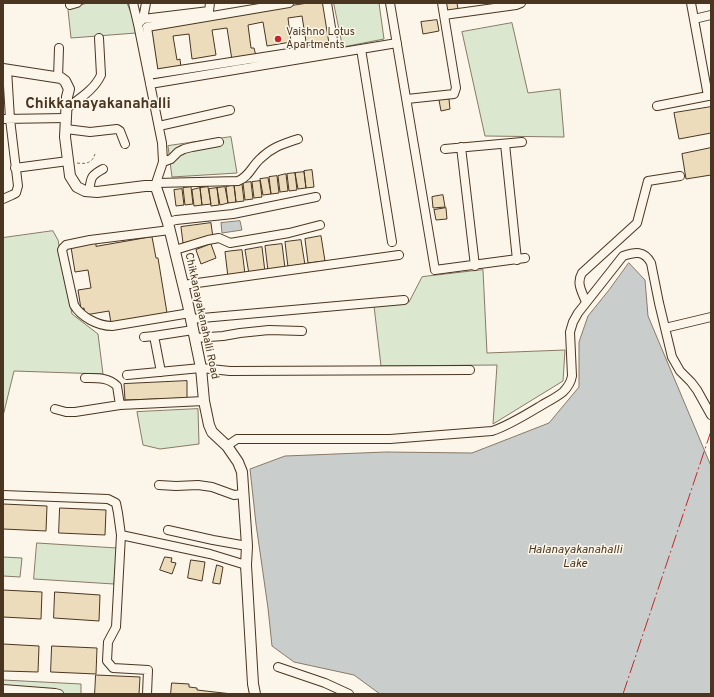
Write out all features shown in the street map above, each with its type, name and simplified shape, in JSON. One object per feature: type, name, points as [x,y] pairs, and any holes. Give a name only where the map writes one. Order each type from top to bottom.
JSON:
[{"type":"main road","points":[[5,69],[58,78],[65,81],[69,89],[65,137],[70,176],[77,187],[85,191],[97,192],[156,185]]},
{"type":"main road","name":"Chikkanayakanahalli Road","points":[[156,185],[169,226],[194,334],[201,368],[204,400],[209,425],[212,432],[226,446],[238,462],[242,472],[247,546],[246,565],[253,684],[255,694]]},
{"type":"street","points":[[133,3],[140,21],[147,53],[154,74],[334,46],[327,3]]},
{"type":"street","points":[[140,21],[146,3]]},
{"type":"street","points":[[140,21],[209,11],[210,3]]},
{"type":"street","points":[[289,3],[147,27],[147,53],[150,84],[162,142],[163,162],[156,185],[238,181],[246,176],[259,159],[276,146],[298,139]]},
{"type":"street","points":[[390,3],[435,270],[521,259],[505,144]]},
{"type":"street","points":[[407,99],[454,94],[455,92],[456,88],[442,3]]},
{"type":"street","points":[[444,15],[516,5],[521,3]]},
{"type":"street","points":[[657,106],[710,96],[691,3]]},
{"type":"street","points":[[694,19],[711,16]]},
{"type":"street","points":[[67,108],[89,91],[101,75],[99,38]]},
{"type":"street","points":[[150,84],[397,43]]},
{"type":"street","points":[[58,78],[59,48]]},
{"type":"street","points":[[361,49],[392,242]]},
{"type":"street","points":[[3,199],[16,192],[18,186],[6,119],[5,69]]},
{"type":"street","points":[[159,126],[230,110]]},
{"type":"street","points":[[6,119],[66,118]]},
{"type":"street","points":[[66,129],[90,132],[116,128],[120,131],[125,144]]},
{"type":"street","points":[[163,162],[171,159],[178,152],[192,147],[219,142]]},
{"type":"street","points":[[445,149],[522,142]]},
{"type":"street","points":[[461,147],[475,266]]},
{"type":"street","points":[[15,168],[68,162]]},
{"type":"street","points":[[89,192],[92,176],[103,169]]},
{"type":"street","points":[[586,302],[579,284],[580,276],[638,223],[648,181],[680,176]]},
{"type":"street","points":[[316,197],[233,214],[176,220],[169,226],[66,245],[62,250],[74,305],[81,314],[100,324],[112,326],[190,316],[404,300]]},
{"type":"street","points":[[175,250],[218,238],[230,243],[289,233],[320,225]]},
{"type":"street","points":[[226,446],[237,439],[390,439],[495,430],[555,397],[564,391],[569,385],[572,376],[570,332],[573,322],[586,302],[623,256],[640,253],[649,259],[651,263],[672,357],[680,371],[697,390],[711,415]]},
{"type":"street","points":[[183,285],[399,255]]},
{"type":"street","points":[[665,328],[711,317]]},
{"type":"street","points":[[144,337],[194,334],[223,336],[270,330],[302,331]]},
{"type":"street","points":[[154,336],[160,372]]},
{"type":"street","points":[[127,375],[201,368],[230,371],[470,370]]},
{"type":"street","points":[[85,378],[103,378],[115,384],[117,386],[120,405]]},
{"type":"street","points":[[55,409],[66,412],[75,412],[120,405],[204,400]]},
{"type":"street","points":[[159,485],[198,485],[212,487],[234,495],[243,494]]},
{"type":"street","points":[[3,495],[108,499],[116,503],[121,535],[116,627],[108,642],[107,661],[113,668],[148,670],[147,694]]},
{"type":"street","points":[[168,530],[247,546]]},
{"type":"street","points":[[121,535],[210,554],[246,565]]},
{"type":"street","points":[[278,667],[326,683],[348,694]]},
{"type":"street","points":[[3,689],[59,694]]},
{"type":"path","points":[[68,162],[79,164],[89,163],[94,158],[95,154]]},
{"type":"green space","points":[[87,3],[127,3],[137,28],[136,33],[71,38],[68,10]]},
{"type":"green space","points":[[334,3],[379,3],[384,39],[343,47]]},
{"type":"green space","points":[[512,23],[528,93],[560,89],[564,137],[485,136],[462,32]]},
{"type":"green space","points":[[231,137],[237,173],[172,177],[168,146]]},
{"type":"green space","points":[[53,231],[58,240],[72,314],[98,334],[103,374],[14,371],[3,416],[3,238]]},
{"type":"green space","points":[[483,270],[487,353],[565,350],[563,381],[493,424],[497,365],[381,366],[374,306],[409,302],[422,277]]},
{"type":"green space","points":[[198,409],[199,444],[160,449],[143,445],[137,412]]},
{"type":"green space","points":[[37,543],[117,548],[114,584],[34,579]]},
{"type":"green space","points":[[3,557],[22,558],[20,577],[3,576]]},
{"type":"green space","points":[[3,680],[81,684],[81,694],[3,694]]},
{"type":"water","points":[[240,221],[242,230],[222,233],[221,223]]},
{"type":"water","name":"Halanayakanahalli Lake","points":[[629,263],[645,280],[648,316],[711,466],[711,694],[380,694],[354,675],[294,662],[272,646],[250,469],[285,456],[386,452],[472,453],[549,423],[579,387],[579,342],[588,316]]},
{"type":"building","name":"Vaishno Lotus Apartments","points":[[308,3],[324,3],[330,44],[307,48],[302,16],[288,18],[291,42],[267,46],[263,22],[248,25],[251,48],[254,48],[256,56],[232,60],[227,28],[212,30],[216,55],[192,59],[189,34],[173,36],[177,60],[180,59],[181,68],[157,72],[150,28]]},
{"type":"building","points":[[445,3],[457,3],[458,9],[446,11]]},
{"type":"building","points":[[437,20],[439,31],[423,34],[421,22]]},
{"type":"building","points":[[449,99],[450,109],[441,111],[439,100]]},
{"type":"building","points":[[711,107],[711,133],[679,139],[674,113]]},
{"type":"building","points":[[711,148],[711,175],[686,179],[682,154]]},
{"type":"building","points":[[312,170],[314,187],[306,188],[304,171]]},
{"type":"building","points":[[304,172],[306,188],[298,189],[295,173]]},
{"type":"building","points":[[295,173],[297,190],[289,191],[287,174]]},
{"type":"building","points":[[286,174],[288,191],[280,192],[278,176]]},
{"type":"building","points":[[277,176],[279,193],[271,194],[269,177]]},
{"type":"building","points":[[268,178],[271,194],[263,195],[260,179]]},
{"type":"building","points":[[260,181],[262,197],[254,198],[252,182]]},
{"type":"building","points":[[251,182],[253,199],[245,200],[243,183]]},
{"type":"building","points":[[242,184],[244,201],[236,202],[234,185]]},
{"type":"building","points":[[234,185],[236,202],[228,203],[226,187]]},
{"type":"building","points":[[191,187],[193,204],[185,205],[183,188]]},
{"type":"building","points":[[208,187],[211,204],[202,205],[200,188]]},
{"type":"building","points":[[225,187],[228,203],[220,205],[217,188]]},
{"type":"building","points":[[200,188],[202,205],[194,206],[192,190]]},
{"type":"building","points":[[217,188],[219,205],[211,206],[209,189]]},
{"type":"building","points":[[182,189],[184,205],[176,206],[174,190]]},
{"type":"building","points":[[443,195],[445,207],[433,208],[432,197]]},
{"type":"building","points":[[446,208],[447,219],[436,220],[434,210]]},
{"type":"building","points":[[211,223],[213,238],[183,243],[181,227]]},
{"type":"building","points":[[321,236],[325,261],[308,263],[305,239]]},
{"type":"building","points":[[152,237],[156,258],[158,258],[167,313],[111,323],[109,311],[85,315],[84,308],[81,309],[78,290],[91,288],[88,270],[75,272],[71,247],[96,242],[96,246]]},
{"type":"building","points":[[301,240],[305,265],[288,267],[285,242]]},
{"type":"building","points":[[211,244],[216,258],[201,264],[196,250]]},
{"type":"building","points":[[282,244],[285,268],[268,271],[265,246]]},
{"type":"building","points":[[262,247],[265,272],[249,274],[245,250]]},
{"type":"building","points":[[242,250],[245,274],[228,277],[225,252]]},
{"type":"building","points":[[187,381],[187,398],[125,400],[124,384]]},
{"type":"building","points":[[3,504],[47,506],[46,531],[3,529]]},
{"type":"building","points":[[60,508],[106,510],[105,535],[59,533]]},
{"type":"building","points":[[165,557],[172,558],[171,562],[176,563],[172,574],[160,570]]},
{"type":"building","points":[[191,560],[205,562],[202,581],[188,578]]},
{"type":"building","points":[[217,565],[223,567],[220,584],[213,583]]},
{"type":"building","points":[[3,590],[42,592],[41,619],[3,617]]},
{"type":"building","points":[[55,592],[100,595],[99,621],[54,618]]},
{"type":"building","points":[[3,644],[39,646],[38,672],[3,671]]},
{"type":"building","points":[[52,646],[97,648],[96,674],[51,672]]},
{"type":"building","points":[[96,675],[140,677],[139,694],[95,694]]},
{"type":"building","points":[[172,683],[189,684],[189,687],[197,688],[197,690],[232,694],[171,694]]},
{"type":"power","points":[[623,694],[711,431]]},
{"type":"place","name":"Vaishno Lotus Apartments","points":[[278,39]]},
{"type":"district","name":"Chikkanayakanahalli","points":[[98,105]]}]
